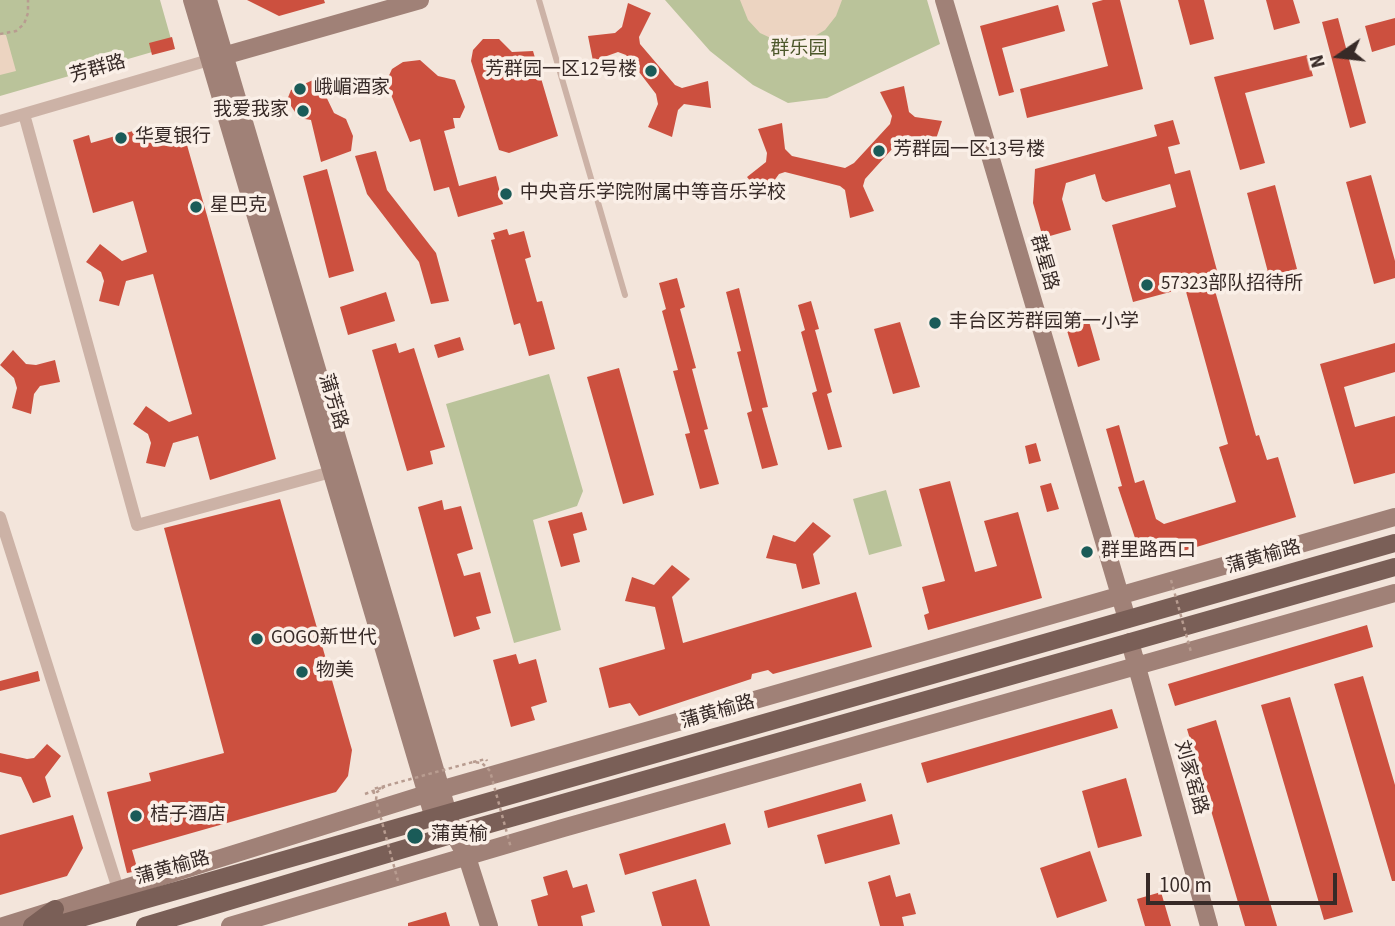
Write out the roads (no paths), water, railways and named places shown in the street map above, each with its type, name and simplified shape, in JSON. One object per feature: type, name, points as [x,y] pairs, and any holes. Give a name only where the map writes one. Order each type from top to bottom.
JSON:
[{"type":"main road","name":"蒲黄榆路","points":[[54,918],[440,813],[1395,543]]},
{"type":"main road","points":[[145,926],[454,834],[1395,567]]},
{"type":"main road","points":[[32,926],[54,918]]},
{"type":"street","name":"蒲芳路","points":[[192,0],[217,58],[440,813],[467,857],[489,926]]},
{"type":"street","name":"蒲芳路","points":[[208,0],[217,58],[331,472],[434,792]]},
{"type":"street","name":"芳群路","points":[[0,121],[217,58],[382,5],[420,0]]},
{"type":"street","name":"群星路","points":[[944,0],[1127,619]]},
{"type":"street","points":[[24,114],[137,525],[331,472]]},
{"type":"street","points":[[0,517],[118,889]]},
{"type":"street","points":[[3,926],[54,918],[118,889],[434,792],[1395,517]]},
{"type":"street","points":[[230,926],[1395,593]]},
{"type":"street","name":"刘家窑路","points":[[1130,642],[1209,926]]},
{"type":"lane","points":[[539,0],[625,295]]},
{"type":"place","name":"芳群园一区12号楼","points":[[651,71]]},
{"type":"place","name":"峨嵋酒家","points":[[300,89]]},
{"type":"place","name":"我爱我家","points":[[303,111]]},
{"type":"place","name":"华夏银行","points":[[121,138]]},
{"type":"place","name":"芳群园一区13号楼","points":[[879,151]]},
{"type":"place","name":"中央音乐学院附属中等音乐学校","points":[[506,194]]},
{"type":"place","name":"星巴克","points":[[196,207]]},
{"type":"place","name":"57323部队招待所","points":[[1147,285]]},
{"type":"place","name":"丰台区芳群园第一小学","points":[[935,323]]},
{"type":"place","name":"群里路西口","points":[[1087,552]]},
{"type":"place","name":"GOGO新世代","points":[[257,639]]},
{"type":"place","name":"物美","points":[[302,672]]},
{"type":"place","name":"桔子酒店","points":[[136,816]]},
{"type":"place","name":"蒲黄榆","points":[[415,836]]},
{"type":"park label","name":"群乐园","points":[[799,50]]}]
